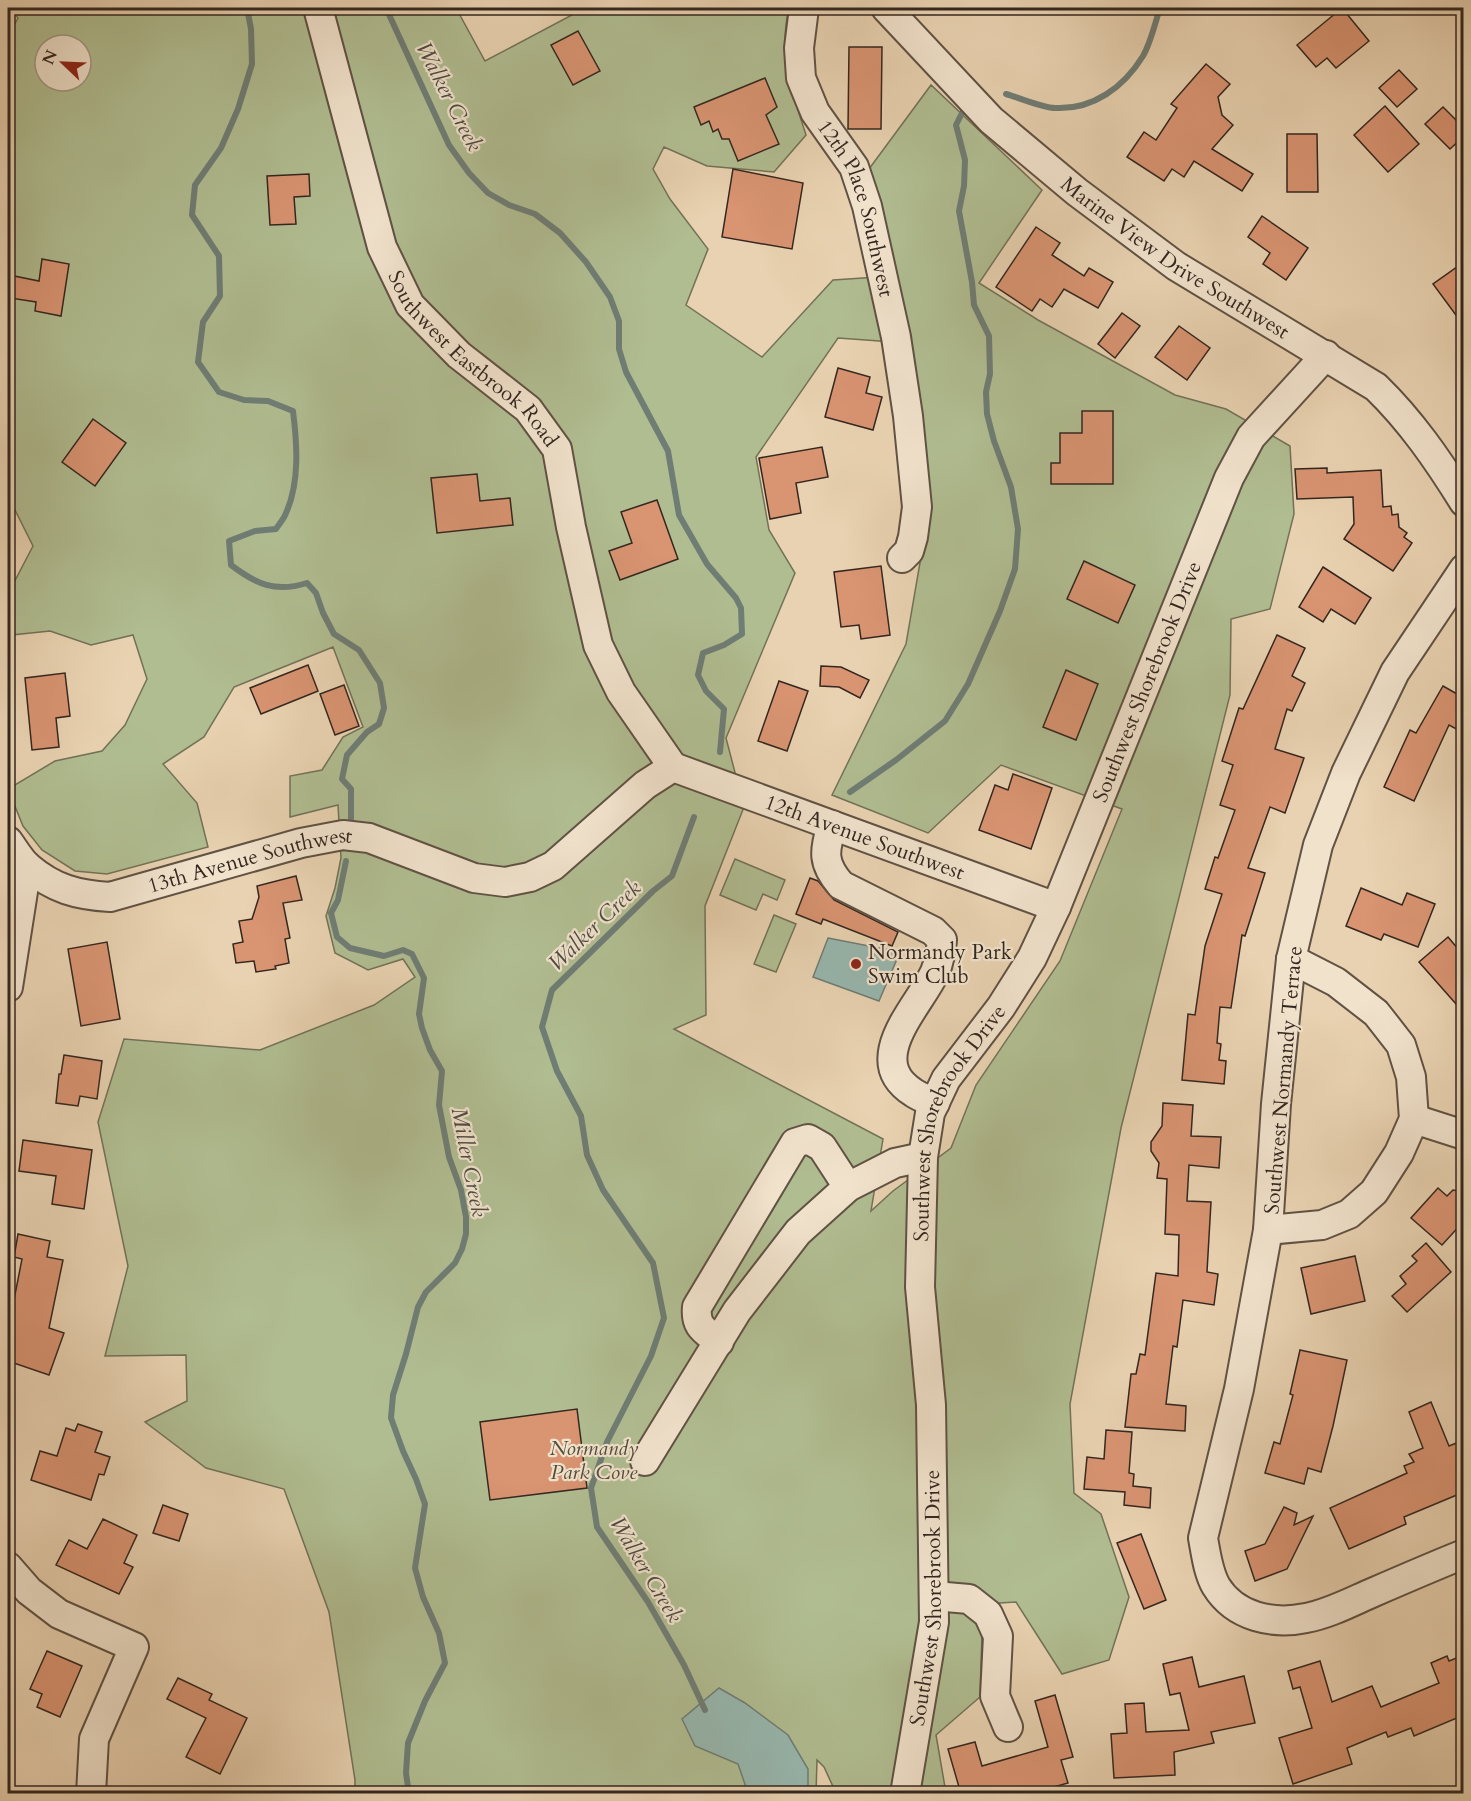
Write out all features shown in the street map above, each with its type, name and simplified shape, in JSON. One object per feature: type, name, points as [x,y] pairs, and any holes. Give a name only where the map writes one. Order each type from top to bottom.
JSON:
[{"type":"street","name":"Southwest Eastbrook Road","points":[[318,8],[382,247],[410,304],[459,355],[528,409],[557,449],[571,527],[598,645],[621,692],[673,767]]},
{"type":"street","name":"12th Place Southwest","points":[[804,8],[800,48],[801,78],[815,112],[854,167],[867,206],[896,337],[908,416],[917,507],[909,551],[902,558]]},
{"type":"street","name":"Marine View Drive Southwest","points":[[886,8],[991,120],[1077,192],[1176,266],[1376,387],[1401,411],[1437,458],[1464,502]]},
{"type":"street","name":"Southwest Shorebrook Drive","points":[[905,1794],[934,1622],[932,1405],[920,1287],[923,1156],[930,1113],[946,1079],[1001,1007],[1032,958],[1056,907],[1229,478],[1251,437],[1326,355]]},
{"type":"street","name":"Southwest Normandy Terrace","points":[[1464,568],[1395,672],[1346,773],[1318,845],[1291,958],[1276,1104],[1268,1230],[1239,1389],[1203,1538],[1207,1562],[1216,1586],[1227,1599],[1260,1619],[1280,1622],[1338,1607],[1464,1554]]},
{"type":"street","name":"12th Avenue Southwest","points":[[673,767],[1056,907]]},
{"type":"street","name":"13th Avenue Southwest","points":[[8,841],[27,866],[54,884],[82,895],[110,897],[302,843],[343,835],[369,838],[474,878],[505,882],[530,877],[553,866],[645,785],[673,767]]},
{"type":"street","points":[[832,825],[824,852],[830,873],[841,885],[933,931],[942,940],[935,972],[892,1048],[892,1068],[902,1082],[913,1093],[935,1103]]},
{"type":"street","points":[[8,987],[27,866]]},
{"type":"street","points":[[1268,1230],[1322,1226],[1348,1214],[1374,1192],[1399,1153],[1414,1119],[1411,1077],[1401,1045],[1376,1013],[1336,982],[1291,958]]},
{"type":"street","points":[[1414,1119],[1464,1135]]},
{"type":"street","points":[[718,1342],[700,1327],[696,1318],[697,1307],[795,1143],[808,1139],[822,1147],[848,1186]]},
{"type":"street","points":[[645,1461],[737,1311],[798,1232],[848,1186],[895,1163],[923,1156]]},
{"type":"street","points":[[736,1241],[771,1267]]},
{"type":"street","points":[[8,1567],[29,1591],[59,1614],[134,1647],[94,1739],[91,1794]]},
{"type":"street","points":[[934,1596],[969,1599],[988,1614],[998,1636],[995,1696],[1008,1727]]},
{"type":"green space","name":"Normandy Park Cove","points":[[9,8],[456,8],[485,61],[585,8],[789,8],[785,41],[788,72],[806,135],[774,172],[707,166],[664,147],[653,169],[670,199],[708,249],[686,305],[762,357],[833,280],[893,276],[869,169],[931,85],[1042,190],[979,283],[1038,320],[1175,395],[1226,409],[1290,446],[1294,514],[1270,609],[1231,619],[1230,695],[1121,1128],[1070,1404],[1074,1493],[1101,1514],[1129,1597],[1109,1660],[1062,1674],[1016,1602],[983,1604],[980,1697],[936,1735],[946,1793],[916,1793],[916,1786],[888,1793],[836,1793],[824,1767],[817,1760],[816,1793],[355,1793],[355,1780],[329,1612],[284,1489],[206,1468],[145,1422],[187,1401],[186,1355],[105,1356],[128,1266],[98,1122],[124,1039],[260,1050],[374,1005],[415,977],[403,959],[368,970],[335,953],[326,916],[341,858],[338,805],[290,817],[290,776],[322,770],[343,737],[363,727],[333,647],[234,687],[204,737],[163,764],[197,803],[208,847],[107,874],[75,871],[42,850],[23,826],[8,789],[55,761],[102,751],[125,725],[147,679],[133,635],[91,645],[50,631],[12,635],[13,659],[8,664],[8,594],[33,546],[8,496],[8,36],[18,18]],"holes":[[[838,338],[907,343],[927,522],[906,644],[832,795],[928,833],[1001,765],[1122,809],[1060,961],[976,1085],[951,1148],[893,1191],[871,1211],[883,1139],[674,1029],[706,1015],[705,906],[744,807],[726,738],[795,573],[769,530],[756,457]]]},
{"type":"green space","points":[[735,859],[785,880],[777,900],[763,894],[756,910],[720,895]]},
{"type":"green space","points":[[774,915],[796,924],[776,972],[754,964]]},
{"type":"water","name":"Normandy Park Swim Club","points":[[828,938],[900,952],[879,1001],[813,977]]},
{"type":"water","points":[[719,1688],[745,1703],[788,1735],[808,1769],[808,1793],[748,1793],[738,1764],[695,1746],[682,1719]]},
{"type":"building","points":[[1342,8],[1369,41],[1336,68],[1327,58],[1316,67],[1297,45]]},
{"type":"building","points":[[578,31],[600,71],[573,85],[551,45]]},
{"type":"building","points":[[849,47],[882,47],[881,129],[848,129]]},
{"type":"building","points":[[1206,64],[1230,84],[1218,97],[1222,115],[1233,125],[1212,149],[1253,174],[1242,191],[1194,161],[1184,177],[1172,169],[1164,181],[1127,157],[1144,132],[1156,140],[1177,108],[1171,104]]},
{"type":"building","points":[[1399,70],[1417,89],[1397,107],[1379,88]]},
{"type":"building","points":[[765,78],[777,107],[766,115],[779,144],[738,161],[729,139],[722,139],[718,129],[713,132],[709,121],[701,125],[694,107]]},
{"type":"building","points":[[1385,106],[1419,144],[1388,172],[1354,135]]},
{"type":"building","points":[[1443,107],[1464,128],[1464,136],[1450,149],[1425,124]]},
{"type":"building","points":[[1287,134],[1317,134],[1318,192],[1287,192]]},
{"type":"building","points":[[733,169],[803,183],[792,249],[722,237]]},
{"type":"building","points":[[309,174],[310,196],[294,197],[296,224],[270,225],[267,176]]},
{"type":"building","points":[[1262,216],[1308,248],[1286,280],[1263,264],[1270,253],[1248,237]]},
{"type":"building","points":[[1036,227],[1060,243],[1052,255],[1084,276],[1089,268],[1113,282],[1098,308],[1064,289],[1052,307],[1040,299],[1032,311],[996,287]]},
{"type":"building","points":[[42,259],[69,264],[61,316],[35,311],[36,302],[10,298],[14,276],[39,281]]},
{"type":"building","points":[[1464,262],[1464,326],[1433,284]]},
{"type":"building","points":[[1122,313],[1140,326],[1115,358],[1098,344]]},
{"type":"building","points":[[1179,326],[1210,348],[1187,380],[1155,357]]},
{"type":"building","points":[[838,368],[870,377],[866,393],[882,397],[873,430],[825,417]]},
{"type":"building","points":[[1082,411],[1113,411],[1113,484],[1051,484],[1051,463],[1060,463],[1060,433],[1082,433]]},
{"type":"building","points":[[93,419],[126,443],[95,486],[62,462]]},
{"type":"building","points":[[822,447],[828,477],[796,483],[801,513],[770,519],[759,458]]},
{"type":"building","points":[[1327,468],[1327,473],[1381,470],[1383,507],[1391,506],[1392,515],[1398,514],[1399,527],[1407,533],[1404,537],[1412,543],[1393,571],[1344,539],[1354,524],[1353,497],[1297,499],[1295,469]]},
{"type":"building","points":[[477,474],[480,501],[510,498],[513,525],[437,533],[431,478]]},
{"type":"building","points":[[657,500],[678,559],[620,580],[609,551],[632,543],[621,512]]},
{"type":"building","points":[[1084,561],[1135,585],[1118,623],[1067,599]]},
{"type":"building","points":[[881,566],[890,635],[861,639],[859,625],[841,627],[834,572]]},
{"type":"building","points":[[1323,567],[1371,598],[1355,624],[1331,609],[1323,622],[1299,607]]},
{"type":"building","points":[[1277,635],[1305,648],[1292,676],[1305,683],[1292,711],[1287,709],[1275,749],[1304,758],[1285,813],[1270,807],[1248,868],[1265,873],[1245,936],[1242,935],[1231,1008],[1220,1007],[1217,1043],[1221,1044],[1219,1060],[1226,1061],[1224,1084],[1182,1080],[1188,1014],[1195,1015],[1205,946],[1222,894],[1205,889],[1215,857],[1218,858],[1235,810],[1220,805],[1233,765],[1222,761],[1239,708],[1243,709]]},
{"type":"building","points":[[308,665],[318,691],[261,714],[250,688]]},
{"type":"building","points":[[821,666],[841,667],[869,680],[860,698],[839,687],[820,686]]},
{"type":"building","points":[[1066,670],[1098,684],[1076,740],[1043,727]]},
{"type":"building","points":[[65,673],[70,716],[56,718],[59,747],[32,750],[25,678]]},
{"type":"building","points":[[779,681],[808,691],[787,751],[758,741]]},
{"type":"building","points":[[344,685],[359,726],[335,735],[320,694]]},
{"type":"building","points":[[1443,686],[1464,698],[1464,733],[1449,725],[1414,801],[1384,787],[1410,730],[1416,733]]},
{"type":"building","points":[[1013,774],[1052,788],[1031,849],[979,830],[995,785],[1008,790]]},
{"type":"building","points":[[296,876],[302,900],[283,903],[290,938],[285,939],[289,963],[275,966],[276,969],[256,972],[254,961],[236,963],[233,944],[243,942],[239,921],[252,919],[259,897],[257,886]]},
{"type":"building","points":[[810,878],[818,881],[834,900],[898,932],[892,946],[823,919],[821,924],[796,914]]},
{"type":"building","points":[[1361,888],[1402,905],[1407,893],[1435,904],[1418,947],[1384,934],[1381,940],[1346,926]]},
{"type":"building","points":[[1448,937],[1464,956],[1464,1013],[1419,962]]},
{"type":"building","points":[[107,942],[120,1019],[81,1026],[68,949]]},
{"type":"building","points":[[64,1055],[102,1061],[97,1099],[80,1096],[78,1106],[56,1103],[59,1074],[61,1074]]},
{"type":"building","points":[[1163,1103],[1193,1105],[1191,1136],[1221,1137],[1219,1168],[1189,1165],[1187,1201],[1211,1202],[1207,1272],[1218,1274],[1214,1305],[1183,1300],[1177,1347],[1173,1346],[1166,1404],[1186,1406],[1185,1431],[1125,1427],[1131,1374],[1136,1374],[1140,1354],[1145,1355],[1156,1273],[1178,1276],[1179,1235],[1165,1234],[1167,1179],[1157,1178],[1159,1163],[1151,1151],[1151,1142],[1162,1126]]},
{"type":"building","points":[[23,1140],[92,1150],[84,1209],[52,1204],[56,1176],[19,1171]]},
{"type":"building","points":[[1438,1188],[1447,1196],[1453,1190],[1464,1192],[1464,1221],[1442,1245],[1411,1218]]},
{"type":"building","points":[[18,1234],[50,1241],[47,1257],[63,1260],[49,1328],[64,1333],[49,1375],[8,1361],[13,1347],[8,1345],[8,1313],[11,1315],[22,1259],[14,1257]]},
{"type":"building","points":[[1426,1243],[1451,1272],[1407,1312],[1392,1296],[1406,1284],[1400,1276],[1417,1261],[1412,1256]]},
{"type":"building","points":[[1355,1256],[1365,1301],[1311,1314],[1301,1268]]},
{"type":"building","points":[[1300,1350],[1347,1360],[1321,1472],[1308,1468],[1304,1484],[1265,1473],[1274,1442],[1280,1444],[1293,1395],[1290,1394]]},
{"type":"building","points":[[1431,1402],[1449,1446],[1459,1442],[1464,1452],[1464,1475],[1458,1477],[1464,1492],[1404,1517],[1406,1524],[1349,1549],[1330,1508],[1407,1473],[1404,1466],[1414,1462],[1409,1454],[1423,1448],[1409,1412]]},
{"type":"building","points":[[577,1409],[587,1488],[490,1500],[480,1422]]},
{"type":"building","points":[[78,1424],[102,1432],[95,1452],[110,1457],[104,1475],[99,1474],[91,1500],[31,1480],[40,1451],[57,1456],[66,1428],[75,1431]]},
{"type":"building","points":[[1106,1430],[1132,1432],[1129,1473],[1134,1474],[1133,1486],[1151,1488],[1150,1508],[1124,1505],[1125,1492],[1084,1489],[1087,1457],[1104,1459]]},
{"type":"building","points":[[163,1505],[188,1514],[179,1541],[153,1533]]},
{"type":"building","points":[[1284,1507],[1297,1513],[1294,1525],[1313,1516],[1287,1569],[1255,1581],[1245,1551],[1265,1544]]},
{"type":"building","points":[[103,1519],[137,1535],[124,1563],[133,1567],[119,1594],[56,1565],[69,1540],[87,1549]]},
{"type":"building","points":[[1141,1534],[1166,1600],[1144,1609],[1117,1543]]},
{"type":"building","points":[[47,1651],[82,1666],[60,1717],[37,1707],[42,1694],[30,1689]]},
{"type":"building","points":[[1464,1655],[1464,1715],[1414,1736],[1411,1728],[1388,1737],[1386,1732],[1347,1748],[1352,1764],[1293,1784],[1279,1738],[1312,1728],[1300,1687],[1293,1689],[1288,1671],[1320,1661],[1332,1702],[1372,1686],[1381,1707],[1439,1683],[1431,1663],[1447,1656],[1449,1661]]},
{"type":"building","points":[[1192,1657],[1199,1687],[1244,1676],[1255,1723],[1211,1732],[1214,1743],[1174,1752],[1175,1775],[1114,1778],[1111,1734],[1127,1733],[1125,1704],[1144,1703],[1146,1732],[1189,1730],[1180,1693],[1170,1695],[1163,1664]]},
{"type":"building","points":[[178,1678],[212,1694],[209,1700],[247,1718],[220,1774],[186,1757],[206,1718],[167,1699]]},
{"type":"building","points":[[1055,1695],[1073,1757],[1061,1760],[1068,1783],[1043,1790],[1044,1794],[961,1794],[948,1749],[975,1742],[982,1766],[1048,1747],[1035,1701]]},
{"type":"waterway","name":"Miller Creek","points":[[247,8],[251,29],[252,64],[238,109],[221,148],[195,185],[192,215],[219,256],[220,296],[203,322],[198,362],[219,392],[244,400],[268,401],[293,411],[296,449],[295,476],[294,488],[285,515],[276,529],[255,531],[229,541],[231,565],[266,585],[285,587],[307,583],[316,593],[334,634],[359,650],[380,683],[384,708],[379,724],[367,732],[347,755],[342,779],[351,789],[351,822]]},
{"type":"waterway","name":"Walker Creek","points":[[386,8],[449,145],[469,173],[488,193],[509,205],[535,214],[560,233],[586,262],[610,297],[619,321],[619,349],[626,372],[668,451],[679,515],[707,564],[736,598],[741,608],[742,634],[724,645],[703,653],[698,675],[706,691],[724,709],[720,752]]},
{"type":"waterway","points":[[1006,94],[1050,108],[1069,108],[1095,101],[1117,87],[1143,56],[1151,39],[1160,8]]},
{"type":"waterway","points":[[850,792],[896,760],[945,721],[968,684],[1000,611],[1015,569],[1018,529],[1011,487],[987,414],[986,392],[990,374],[989,336],[974,305],[959,211],[964,186],[965,160],[956,125],[963,111]]},
{"type":"waterway","name":"Walker Creek","points":[[694,817],[672,876],[653,891],[552,990],[542,1027],[557,1071],[581,1116],[587,1155],[603,1190],[653,1263],[664,1318],[651,1356],[607,1442],[591,1488],[597,1527],[648,1602],[684,1665],[705,1710]]},
{"type":"waterway","name":"Miller Creek","points":[[346,861],[338,900],[331,913],[337,937],[350,948],[384,956],[403,950],[412,954],[424,978],[419,1014],[430,1050],[442,1071],[439,1105],[449,1157],[461,1190],[466,1217],[466,1234],[455,1263],[426,1292],[418,1307],[393,1395],[391,1418],[425,1504],[415,1568],[423,1597],[439,1633],[445,1663],[425,1701],[408,1743],[406,1773],[409,1794]]},
{"type":"place","name":"Normandy Park Swim Club","points":[[856,964]]}]
